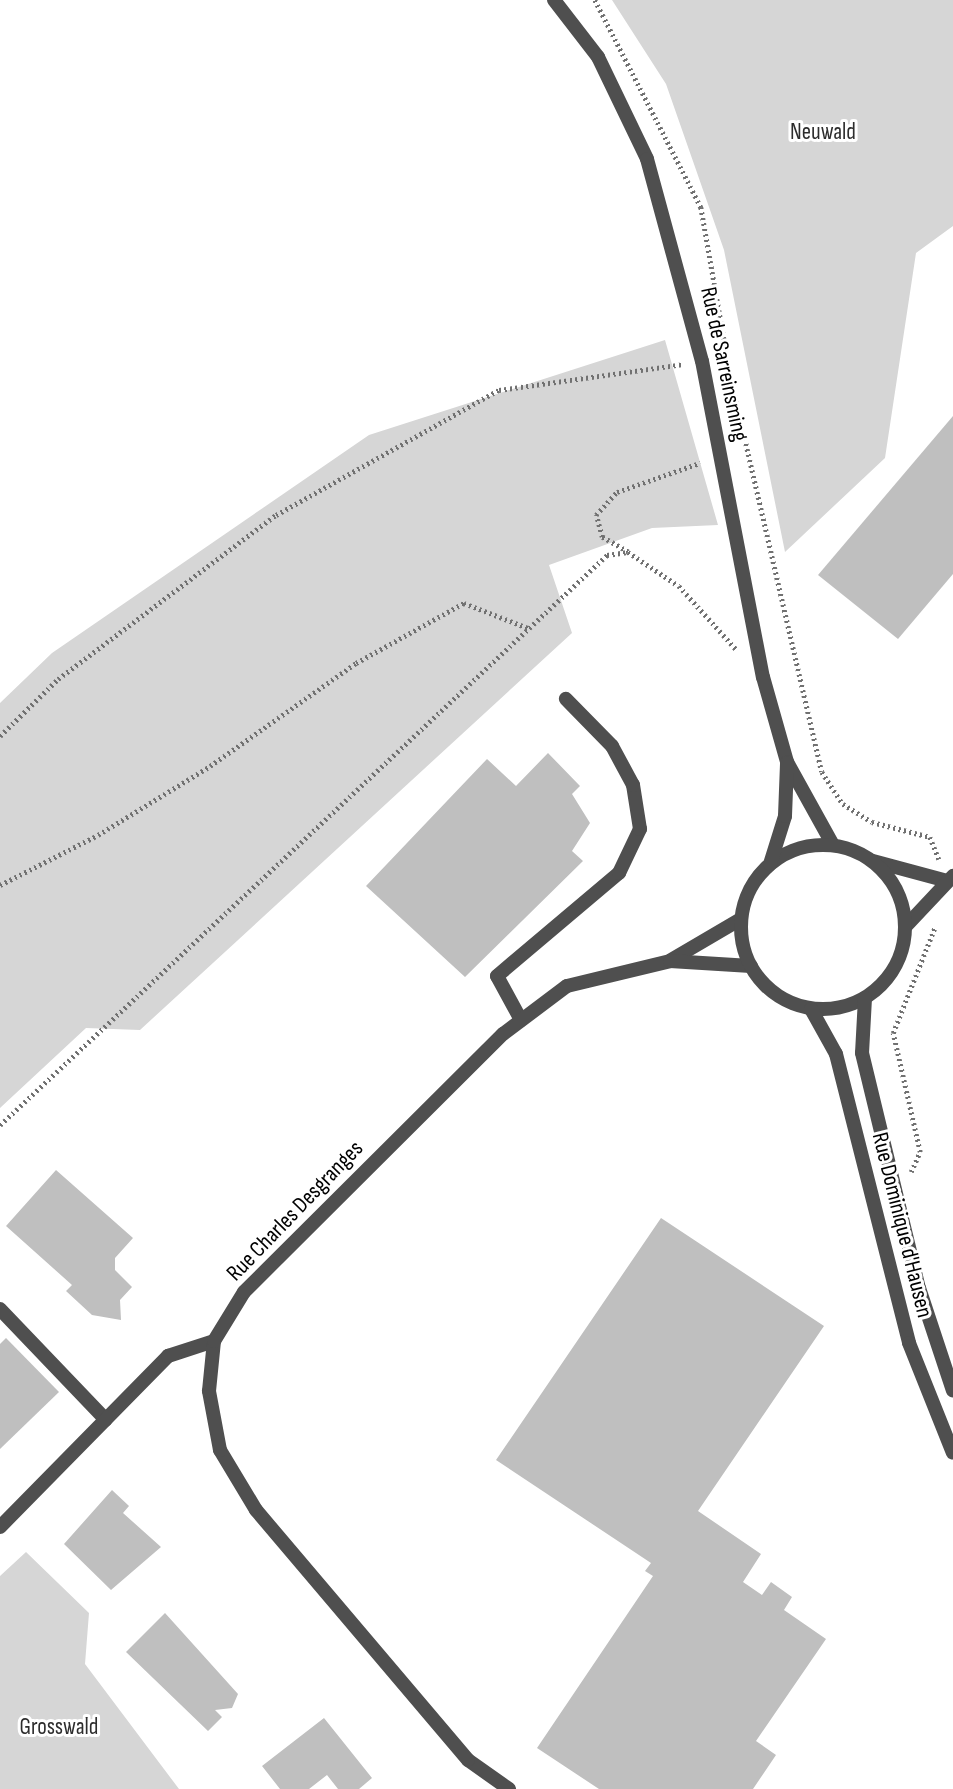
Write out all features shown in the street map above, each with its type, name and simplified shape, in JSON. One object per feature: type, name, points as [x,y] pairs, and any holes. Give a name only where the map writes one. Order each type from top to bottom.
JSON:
[{"type":"street","name":"Rue de Sarreinsming","points":[[554,0],[598,57],[647,159],[702,361],[763,677],[787,762],[833,845]]},
{"type":"street","points":[[521,1020],[497,976],[619,873],[640,829],[633,785],[612,746],[566,699]]},
{"type":"street","name":"Rue de Sarreinsming","points":[[770,864],[785,816],[787,762]]},
{"type":"street","points":[[833,845],[873,861],[950,879],[906,926],[895,967],[865,998],[811,1009],[766,986],[751,966],[741,919],[751,889],[770,864],[800,849],[833,845]]},
{"type":"street","points":[[873,861],[891,879],[906,926]]},
{"type":"street","name":"Rue Charles Desgranges","points":[[509,1789],[468,1760],[256,1510],[220,1450],[209,1391],[214,1341],[244,1292],[521,1020],[567,986],[670,961],[741,919]]},
{"type":"street","name":"Rue Charles Desgranges","points":[[670,961],[751,966]]},
{"type":"street","name":"Rue Dominique d'Hausen","points":[[865,998],[862,1053],[919,1288],[953,1391]]},
{"type":"street","name":"Rue Dominique d'Hausen","points":[[811,1009],[836,1054],[909,1343],[953,1452]]},
{"type":"street","points":[[0,1309],[106,1420]]},
{"type":"street","points":[[0,1527],[167,1356],[214,1341]]},
{"type":"path","points":[[595,0],[701,207],[730,374],[822,772],[843,804],[872,822],[930,837],[950,879]]},
{"type":"path","points":[[0,736],[58,679],[276,516],[499,390],[702,361]]},
{"type":"path","points":[[721,454],[617,492],[596,515],[602,537],[680,586],[763,677]]},
{"type":"path","points":[[0,1125],[598,561],[628,552]]},
{"type":"path","points":[[0,886],[98,835],[210,766],[356,663],[464,603],[528,628]]},
{"type":"path","points":[[909,1176],[920,1152],[893,1033],[913,974],[944,916]]},
{"type":"green space","name":"Neuwald","points":[[612,0],[953,0],[953,226],[916,253],[885,458],[785,552],[724,250],[666,84]]},
{"type":"green space","points":[[665,340],[718,525],[652,528],[549,565],[572,633],[140,1030],[86,1028],[0,1108],[0,703],[52,653],[369,435]]},
{"type":"green space","name":"Grosswald","points":[[26,1552],[89,1613],[85,1664],[179,1789],[0,1789],[0,1576]]},
{"type":"building","points":[[953,416],[953,574],[898,639],[818,575]]},
{"type":"building","points":[[548,753],[580,786],[572,794],[590,823],[572,851],[583,861],[465,977],[366,886],[487,759],[516,786]]},
{"type":"building","points":[[56,1170],[133,1238],[115,1258],[115,1270],[132,1287],[120,1300],[121,1320],[92,1315],[66,1291],[72,1285],[6,1226]]},
{"type":"building","points":[[661,1218],[824,1326],[698,1511],[761,1554],[743,1582],[762,1595],[771,1582],[792,1597],[784,1610],[826,1639],[756,1741],[776,1755],[753,1789],[599,1789],[537,1748],[653,1576],[645,1571],[651,1563],[496,1460]]},
{"type":"building","points":[[6,1338],[59,1392],[0,1449],[0,1344]]},
{"type":"building","points":[[112,1490],[129,1506],[123,1513],[161,1547],[111,1590],[64,1544]]},
{"type":"building","points":[[165,1613],[238,1694],[232,1708],[215,1710],[222,1717],[208,1731],[126,1652]]},
{"type":"building","points":[[324,1718],[372,1778],[359,1789],[338,1789],[327,1775],[309,1789],[280,1789],[262,1766]]}]
